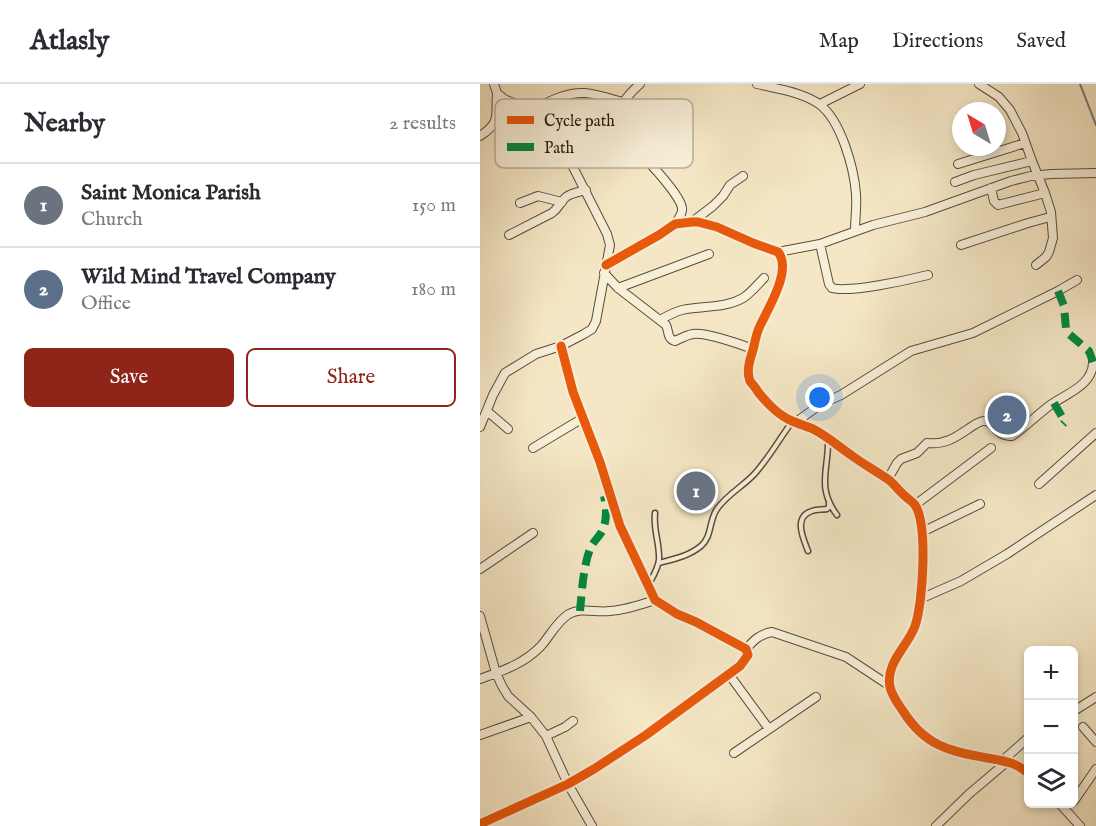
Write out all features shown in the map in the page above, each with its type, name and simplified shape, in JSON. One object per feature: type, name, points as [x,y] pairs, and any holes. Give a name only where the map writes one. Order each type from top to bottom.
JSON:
[{"type":"street","points":[[494,84],[497,99]]},
{"type":"street","points":[[625,99],[640,84]]},
{"type":"street","points":[[757,84],[802,95],[820,104],[832,117],[848,154],[856,192],[855,231]]},
{"type":"street","points":[[820,104],[860,84]]},
{"type":"street","points":[[979,84],[1004,102],[1017,123],[1045,193],[1053,238],[1046,257],[1036,264]]},
{"type":"street","points":[[497,93],[504,99]]},
{"type":"street","points":[[555,99],[570,94],[586,93],[611,99]]},
{"type":"street","points":[[480,136],[490,128],[495,119]]},
{"type":"street","points":[[958,164],[1025,143]]},
{"type":"street","points":[[954,182],[1032,161]]},
{"type":"street","points":[[480,427],[505,373],[536,354],[561,346],[592,329],[596,321],[610,245],[607,234],[575,168]]},
{"type":"street","points":[[605,269],[675,224],[682,211],[677,196],[653,168]]},
{"type":"street","points":[[675,224],[692,222],[717,227],[778,252],[820,244],[855,231],[925,212],[1011,181],[1066,173],[1096,173]]},
{"type":"street","points":[[692,222],[713,206],[730,185],[743,176]]},
{"type":"street","points":[[991,188],[994,201],[998,205],[1045,193]]},
{"type":"street","points":[[509,236],[552,213],[569,195],[586,190]]},
{"type":"street","points":[[520,202],[538,196],[562,202]]},
{"type":"street","points":[[961,245],[1050,217]]},
{"type":"street","points":[[820,244],[829,284],[832,288],[867,286],[928,275]]},
{"type":"street","points":[[778,252],[783,262],[781,278],[757,333],[748,372],[750,381],[778,413],[813,429],[888,479],[915,505],[919,514],[923,551],[920,599],[916,624],[894,661],[891,671],[890,686],[894,697],[906,716],[924,736],[936,744],[957,752],[1005,761],[1024,769]]},
{"type":"street","points":[[618,288],[709,254]]},
{"type":"street","points":[[605,269],[618,288],[666,325],[669,338],[672,340],[699,334],[731,341],[753,349]]},
{"type":"street","points":[[660,320],[676,311],[722,305],[741,299],[764,278]]},
{"type":"street","points":[[794,422],[820,404],[841,395],[911,351],[973,333],[1077,280]]},
{"type":"street","points":[[480,824],[568,784],[594,769],[646,735],[740,666],[748,655],[746,649],[677,614],[655,600],[620,526],[600,462],[573,392],[561,346]]},
{"type":"street","points":[[888,479],[901,459],[917,453],[927,443],[939,444],[954,439],[984,420],[999,433],[1012,436],[1048,407],[1082,385],[1093,369],[1093,362]]},
{"type":"street","points":[[487,411],[508,429]]},
{"type":"street","points":[[533,448],[583,418]]},
{"type":"street","points":[[1039,484],[1096,433]]},
{"type":"street","points":[[915,505],[992,448]]},
{"type":"street","points":[[920,599],[961,581],[1007,554],[1096,495]]},
{"type":"street","points":[[922,532],[980,504]]},
{"type":"street","points":[[480,569],[533,533]]},
{"type":"street","points":[[480,679],[525,660],[536,651],[560,622],[572,613],[583,610],[607,612],[620,610],[655,600]]},
{"type":"street","points":[[480,618],[502,686],[508,696],[531,717],[546,736],[568,784],[592,826]]},
{"type":"street","points":[[746,649],[762,634],[772,632],[846,657],[890,686]]},
{"type":"street","points":[[728,673],[769,729]]},
{"type":"street","points":[[734,753],[816,697]]},
{"type":"street","points":[[1078,708],[1096,697]]},
{"type":"street","points":[[480,735],[531,717]]},
{"type":"street","points":[[546,736],[573,722]]},
{"type":"street","points":[[1083,727],[1096,742]]},
{"type":"street","points":[[936,826],[1024,743]]},
{"type":"street","points":[[1078,795],[1096,769]]},
{"type":"street","points":[[1072,808],[1080,826]]},
{"type":"lane","points":[[659,562],[686,555],[704,543],[715,511],[722,502],[758,471],[794,422]]},
{"type":"lane","points":[[828,438],[824,482],[826,495],[837,514]]},
{"type":"lane","points":[[808,551],[801,528],[802,519],[805,514],[814,510],[827,509],[829,502]]},
{"type":"lane","points":[[648,587],[659,562],[654,524],[655,513]]},
{"type":"waterway","points":[[1080,84],[1096,125]]},
{"type":"marked path","points":[[1058,291],[1064,306],[1066,329],[1089,351],[1093,362]]},
{"type":"marked path","points":[[1054,403],[1065,422],[1063,424]]},
{"type":"marked path","points":[[580,611],[588,556],[604,525],[606,510],[604,496]]},
{"type":"cycle path","points":[[606,265],[675,224],[692,222],[717,227],[778,252],[782,260],[781,279],[757,333],[749,365],[750,381],[782,416],[818,432],[889,480],[915,505],[919,515],[922,529],[923,564],[918,615],[912,633],[891,670],[889,678],[894,697],[911,723],[939,745],[961,753],[1009,762],[1024,770]]},
{"type":"cycle path","points":[[480,824],[568,784],[594,769],[646,735],[740,666],[748,655],[746,649],[677,614],[655,600],[620,526],[600,462],[573,392],[561,346]]},
{"type":"place","name":"Wild Mind Travel Company","points":[[1007,415]]},
{"type":"place","name":"Saint Monica Parish","points":[[696,491]]}]
